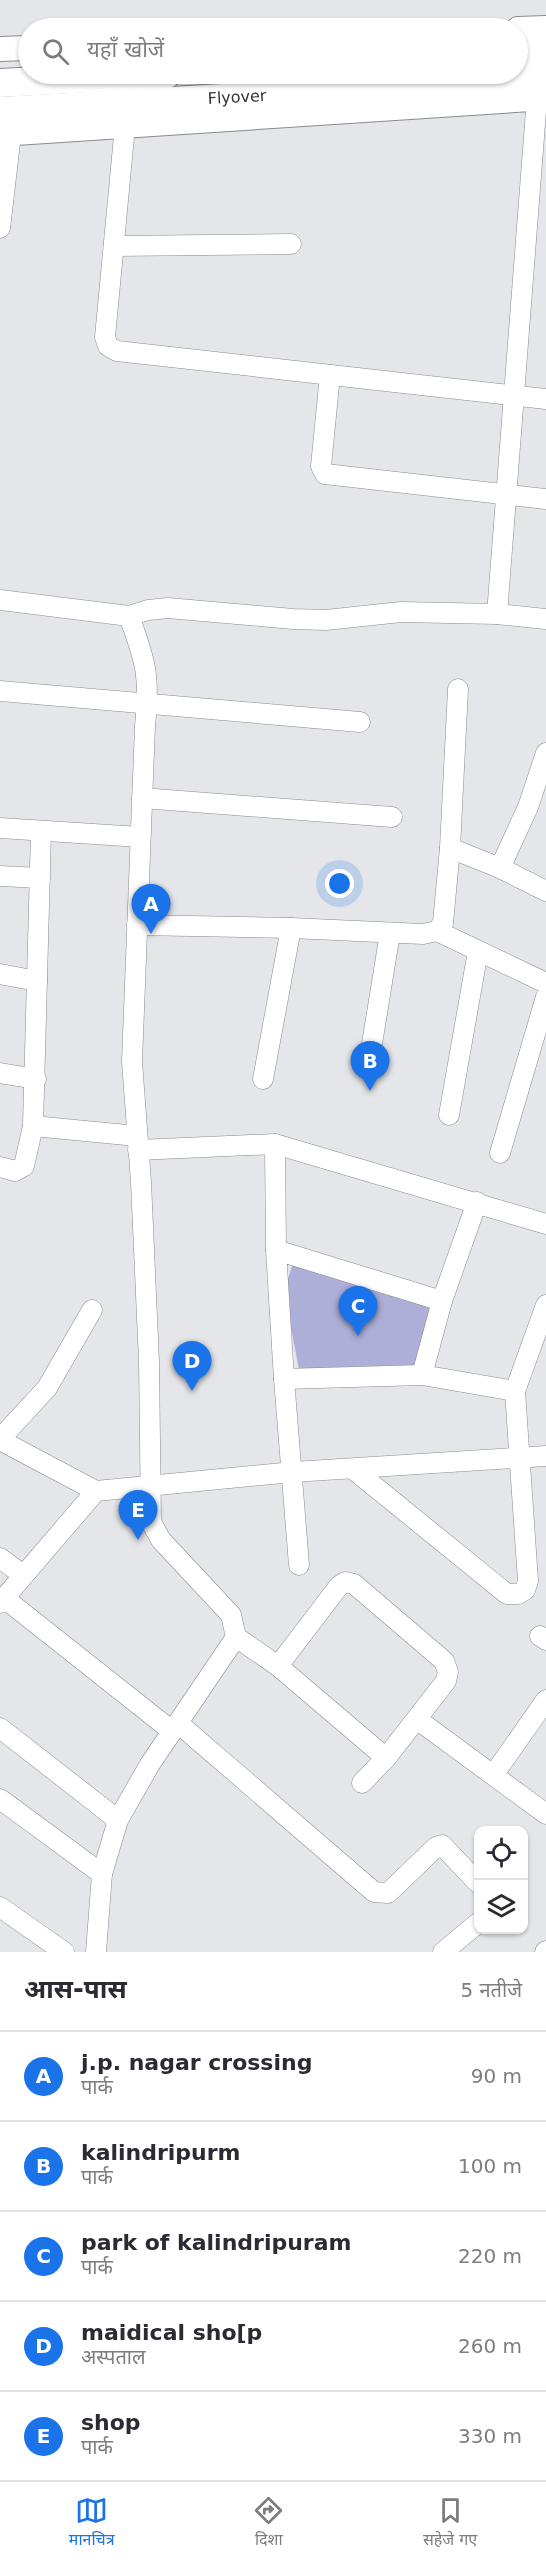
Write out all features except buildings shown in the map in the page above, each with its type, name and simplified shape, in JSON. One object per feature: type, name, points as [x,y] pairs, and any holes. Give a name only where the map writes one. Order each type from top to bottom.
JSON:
[{"type":"highway","points":[[528,54],[546,53]]},
{"type":"highway","points":[[0,83],[18,82]]},
{"type":"highway","name":"Flyover","points":[[4,126],[543,92]]},
{"type":"main road","points":[[528,29],[546,28]]},
{"type":"main road","points":[[0,49],[18,48]]},
{"type":"main road","points":[[4,126],[125,126],[543,92]]},
{"type":"street","points":[[498,614],[506,494],[543,92]]},
{"type":"street","points":[[0,228],[4,126]]},
{"type":"street","points":[[125,126],[105,338],[108,346],[117,351],[546,399]]},
{"type":"street","points":[[114,246],[291,244]]},
{"type":"street","points":[[330,375],[321,466],[325,474],[546,499]]},
{"type":"street","points":[[0,600],[129,616],[148,610],[168,608],[304,620],[401,612],[498,614],[546,619]]},
{"type":"street","points":[[129,616],[147,669],[132,1062],[149,1362],[151,1522],[161,1540],[231,1616],[236,1637],[278,1666],[386,1758]]},
{"type":"street","points":[[437,931],[443,923],[450,848],[458,689]]},
{"type":"street","points":[[0,690],[360,722]]},
{"type":"street","points":[[500,868],[528,807],[546,753]]},
{"type":"street","points":[[142,798],[392,817]]},
{"type":"street","points":[[0,828],[140,837]]},
{"type":"street","points":[[0,1167],[15,1171],[24,1166],[29,1154],[33,1126],[41,832]]},
{"type":"street","points":[[450,848],[500,868],[546,891]]},
{"type":"street","points":[[0,876],[40,878]]},
{"type":"street","points":[[137,925],[291,928],[423,934],[437,931],[546,983]]},
{"type":"street","points":[[263,1079],[291,928]]},
{"type":"street","points":[[370,1056],[390,933]]},
{"type":"street","points":[[449,1115],[478,951]]},
{"type":"street","points":[[0,974],[37,981]]},
{"type":"street","points":[[500,1153],[546,997]]},
{"type":"street","points":[[0,1073],[36,1079]]},
{"type":"street","points":[[33,1126],[138,1143],[275,1144],[546,1224]]},
{"type":"street","points":[[275,1144],[276,1250],[284,1379],[300,1565]]},
{"type":"street","points":[[422,1375],[442,1301],[477,1202]]},
{"type":"street","points":[[276,1250],[442,1301]]},
{"type":"street","points":[[353,1469],[507,1594],[518,1594],[525,1590],[528,1581],[515,1391],[546,1305]]},
{"type":"street","points":[[93,1310],[47,1388],[0,1440],[96,1491],[293,1472],[546,1456]]},
{"type":"street","points":[[284,1379],[422,1375],[515,1391]]},
{"type":"street","points":[[96,1491],[2,1600],[175,1727],[374,1892],[388,1893],[436,1847],[442,1845],[475,1880]]},
{"type":"street","points":[[0,1558],[23,1575]]},
{"type":"street","points":[[278,1666],[339,1586],[345,1582],[354,1584],[444,1661],[448,1672],[446,1681],[418,1720],[362,1783]]},
{"type":"street","points":[[96,1952],[102,1874],[118,1820],[175,1727],[236,1637]]},
{"type":"street","points":[[494,1774],[546,1700]]},
{"type":"street","points":[[418,1720],[546,1814]]},
{"type":"street","points":[[0,1728],[118,1820]]},
{"type":"street","points":[[0,1799],[102,1874]]},
{"type":"street","points":[[0,1907],[64,1952]]},
{"type":"street","points":[[443,1952],[474,1926]]},
{"type":"shaded area","points":[[295,1257],[432,1303],[415,1370],[300,1375],[284,1291]]},
{"type":"place","name":"j.p. nagar crossing","points":[[151,934]]},
{"type":"place","name":"kalindripurm","points":[[370,1091]]},
{"type":"place","name":"park of kalindripuram","points":[[358,1336]]},
{"type":"place","name":"maidical sho[p","points":[[192,1391]]},
{"type":"place","name":"shop","points":[[138,1540]]}]
